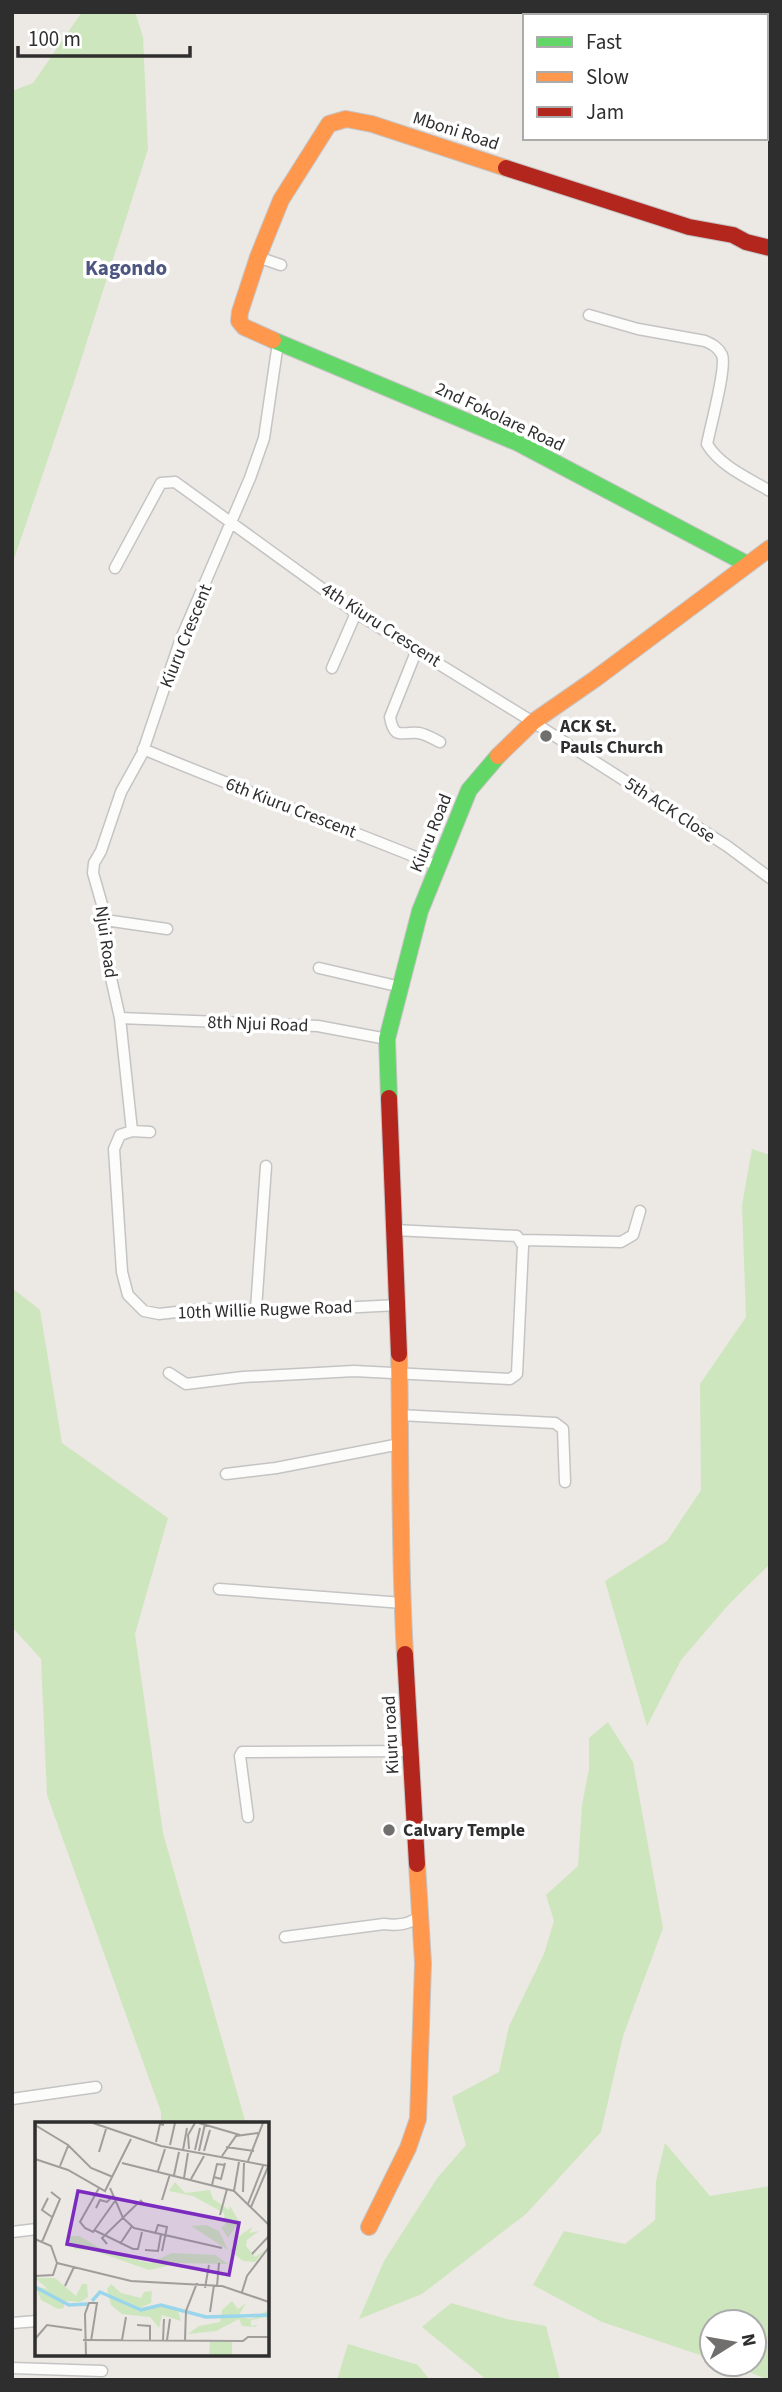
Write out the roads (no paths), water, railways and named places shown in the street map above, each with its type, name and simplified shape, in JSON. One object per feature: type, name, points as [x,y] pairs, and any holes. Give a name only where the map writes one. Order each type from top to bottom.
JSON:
[{"type":"street","name":"Mboni Road","points":[[240,312],[281,200],[330,124],[346,118],[372,124],[689,227],[733,235],[746,242],[770,248]]},
{"type":"street","points":[[258,257],[281,265]]},
{"type":"street","name":"2nd Fokolare Road","points":[[240,312],[239,321],[244,327],[517,442],[747,564]]},
{"type":"street","points":[[589,315],[638,329],[715,345],[723,357],[723,371],[707,444],[713,454],[732,469],[770,491]]},
{"type":"street","name":"Kiuru Crescent","points":[[143,749],[180,641],[232,523],[264,438],[278,343]]},
{"type":"street","name":"4th Kiuru Crescent","points":[[115,568],[161,483],[175,482],[356,613],[533,722]]},
{"type":"street","name":"Kiuru Road","points":[[394,1230],[387,1039],[420,911],[469,790],[486,768],[533,722],[770,548]]},
{"type":"street","points":[[332,668],[356,613]]},
{"type":"street","points":[[416,652],[390,717],[391,724],[394,731],[400,734],[420,733],[440,742]]},
{"type":"street","name":"5th ACK Close","points":[[533,722],[727,846],[770,878]]},
{"type":"street","name":"6th Kiuru Crescent","points":[[143,749],[438,866]]},
{"type":"street","name":"Njui Road","points":[[132,1131],[124,1018],[106,956],[105,920],[93,873],[94,863],[101,851],[121,792],[143,749]]},
{"type":"street","points":[[105,920],[167,929]]},
{"type":"street","points":[[319,968],[401,987]]},
{"type":"street","name":"8th Njui Road","points":[[124,1018],[318,1026],[387,1039]]},
{"type":"street","points":[[132,1131],[150,1132]]},
{"type":"street","name":"10th Willie Rugwe Road","points":[[132,1131],[120,1135],[114,1149],[122,1272],[125,1289],[135,1304],[144,1311],[159,1314],[203,1309],[281,1311],[398,1305]]},
{"type":"street","points":[[256,1310],[266,1166]]},
{"type":"street","points":[[394,1230],[517,1236],[522,1240],[621,1242],[633,1235],[640,1211]]},
{"type":"street","name":"Kiuru road","points":[[369,2227],[408,2148],[418,2119],[423,1963],[400,1567],[402,1483],[394,1230]]},
{"type":"street","points":[[169,1373],[186,1384],[243,1377],[354,1371],[510,1379],[517,1374],[522,1240]]},
{"type":"street","points":[[399,1415],[555,1423],[563,1429],[565,1482]]},
{"type":"street","points":[[226,1474],[276,1468],[400,1444]]},
{"type":"street","points":[[219,1589],[404,1603]]},
{"type":"street","points":[[248,1816],[240,1756],[242,1752],[410,1751]]},
{"type":"street","points":[[285,1937],[384,1924],[400,1926],[421,1916]]},
{"type":"street","points":[[12,2099],[96,2087]]},
{"type":"street","points":[[12,2232],[35,2229]]},
{"type":"street","points":[[12,2323],[35,2320]]},
{"type":"street","points":[[12,2368],[103,2371]]},
{"type":"place","name":"ACK St. Pauls Church","points":[[546,736]]},
{"type":"place","name":"Calvary Temple","points":[[389,1830]]},
{"type":"district","name":"Kagondo","points":[[126,268]]}]
